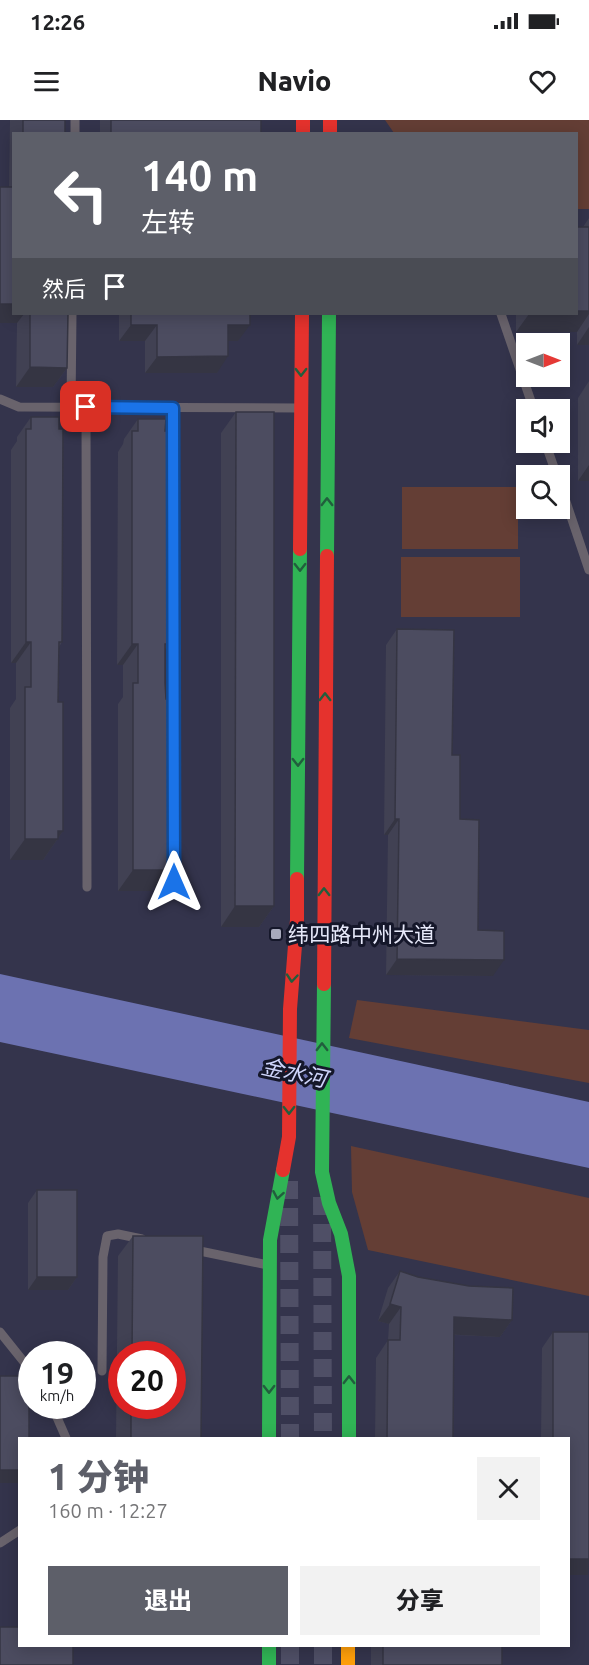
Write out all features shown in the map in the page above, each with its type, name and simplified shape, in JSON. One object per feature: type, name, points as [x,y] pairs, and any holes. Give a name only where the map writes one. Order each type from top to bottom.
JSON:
[{"type":"street","points":[[269,1437],[270,1240],[289,1137],[290,1009],[297,920],[302,315]]},
{"type":"street","points":[[329,315],[322,1172],[329,1203],[341,1234],[349,1276],[349,1437]]},
{"type":"street","points":[[269,1647],[269,1665]]},
{"type":"street","points":[[348,1647],[348,1665]]},
{"type":"lane","points":[[71,407],[72,315]]},
{"type":"lane","points":[[501,315],[530,399]]},
{"type":"lane","points":[[0,399],[19,407],[301,408]]},
{"type":"lane","points":[[86,407],[87,886]]},
{"type":"lane","points":[[173,408],[174,882]]},
{"type":"lane","points":[[570,514],[589,570]]},
{"type":"lane","points":[[102,1371],[103,1257],[107,1236],[118,1234],[153,1241]]},
{"type":"lane","points":[[176,1246],[270,1265]]},
{"type":"lane","points":[[0,1332],[18,1354]]},
{"type":"lane","points":[[58,1419],[66,1437]]},
{"type":"lane","points":[[0,1543],[18,1531]]},
{"type":"shaded area","points":[[385,120],[589,120],[589,209],[578,209],[578,132],[393,132]]},
{"type":"shaded area","points":[[402,487],[516,487],[518,549],[402,549]]},
{"type":"shaded area","points":[[401,557],[520,557],[520,617],[401,617]]},
{"type":"shaded area","points":[[357,1000],[589,1030],[589,1083],[349,1038]]},
{"type":"shaded area","points":[[351,1146],[589,1198],[589,1296],[368,1250],[352,1192]]},
{"type":"water","name":"金水河","points":[[0,974],[589,1102],[589,1168],[0,1042]]},
{"type":"building","points":[[23,120],[65,120],[65,132],[23,132]]},
{"type":"building","points":[[111,120],[261,120],[261,132],[111,132]]},
{"type":"building","points":[[0,187],[12,187],[12,304],[0,304]]},
{"type":"building","points":[[578,227],[589,227],[589,311],[578,311]]},
{"type":"building","points":[[30,315],[68,315],[67,368],[30,367]]},
{"type":"building","points":[[131,315],[250,315],[250,325],[228,325],[228,356],[157,357],[157,325],[131,325]]},
{"type":"building","points":[[236,412],[274,412],[274,906],[235,906]]},
{"type":"building","points":[[31,417],[59,417],[59,429],[63,429],[62,642],[59,642],[58,702],[63,702],[63,831],[58,831],[58,839],[25,839],[25,687],[31,687],[31,642],[26,642],[26,429],[31,429]]},
{"type":"building","points":[[138,419],[166,419],[165,431],[169,431],[169,644],[165,644],[165,683],[166,699],[171,699],[171,866],[166,866],[166,870],[133,870],[133,683],[138,683],[138,644],[132,644],[132,431],[138,431]]},
{"type":"building","points":[[397,629],[454,630],[452,755],[460,755],[460,819],[479,820],[478,930],[504,931],[504,960],[397,959],[399,819],[395,819]]},
{"type":"building","points":[[37,1190],[77,1190],[77,1277],[37,1277]]},
{"type":"building","points":[[133,1236],[203,1236],[201,1437],[131,1437],[131,1419],[186,1419],[186,1341],[132,1341]]},
{"type":"building","points":[[400,1271],[418,1277],[469,1286],[513,1288],[512,1320],[454,1317],[453,1437],[387,1437],[388,1340],[400,1340],[401,1307],[390,1304]]},
{"type":"building","points":[[553,1332],[589,1332],[589,1559],[570,1559],[570,1437],[553,1437]]},
{"type":"building","points":[[0,1376],[18,1376],[18,1419],[29,1419],[29,1437],[18,1437],[18,1470],[0,1470]]},
{"type":"building","points":[[0,1627],[18,1627],[18,1647],[73,1647],[73,1665],[0,1665]]},
{"type":"building","points":[[383,1647],[502,1647],[502,1665],[383,1665]]},
{"type":"tunnel","points":[[289,1181],[290,1437]]},
{"type":"tunnel","points":[[322,1197],[323,1437]]},
{"type":"tunnel","points":[[290,1647],[290,1665]]},
{"type":"tunnel","points":[[323,1647],[323,1665]]},
{"type":"traffic: fast","points":[[327,556],[329,315]]},
{"type":"traffic: fast","points":[[297,879],[300,549]]},
{"type":"traffic: fast","points":[[324,984],[322,1172],[329,1203],[341,1234],[349,1276],[349,1437]]},
{"type":"traffic: fast","points":[[269,1437],[270,1240],[283,1170]]},
{"type":"traffic: fast","points":[[269,1647],[269,1665]]},
{"type":"traffic: slow","points":[[348,1647],[348,1665]]},
{"type":"traffic: jam","points":[[303,120],[303,132]]},
{"type":"traffic: jam","points":[[330,120],[330,132]]},
{"type":"traffic: jam","points":[[300,549],[302,315]]},
{"type":"traffic: jam","points":[[324,984],[327,556]]},
{"type":"traffic: jam","points":[[283,1170],[289,1137],[290,1009],[297,920],[297,879]]},
{"type":"place","name":"纬四路中州大道","points":[[276,934]]},
{"type":"route","points":[[86,407],[173,408],[174,882]]}]
